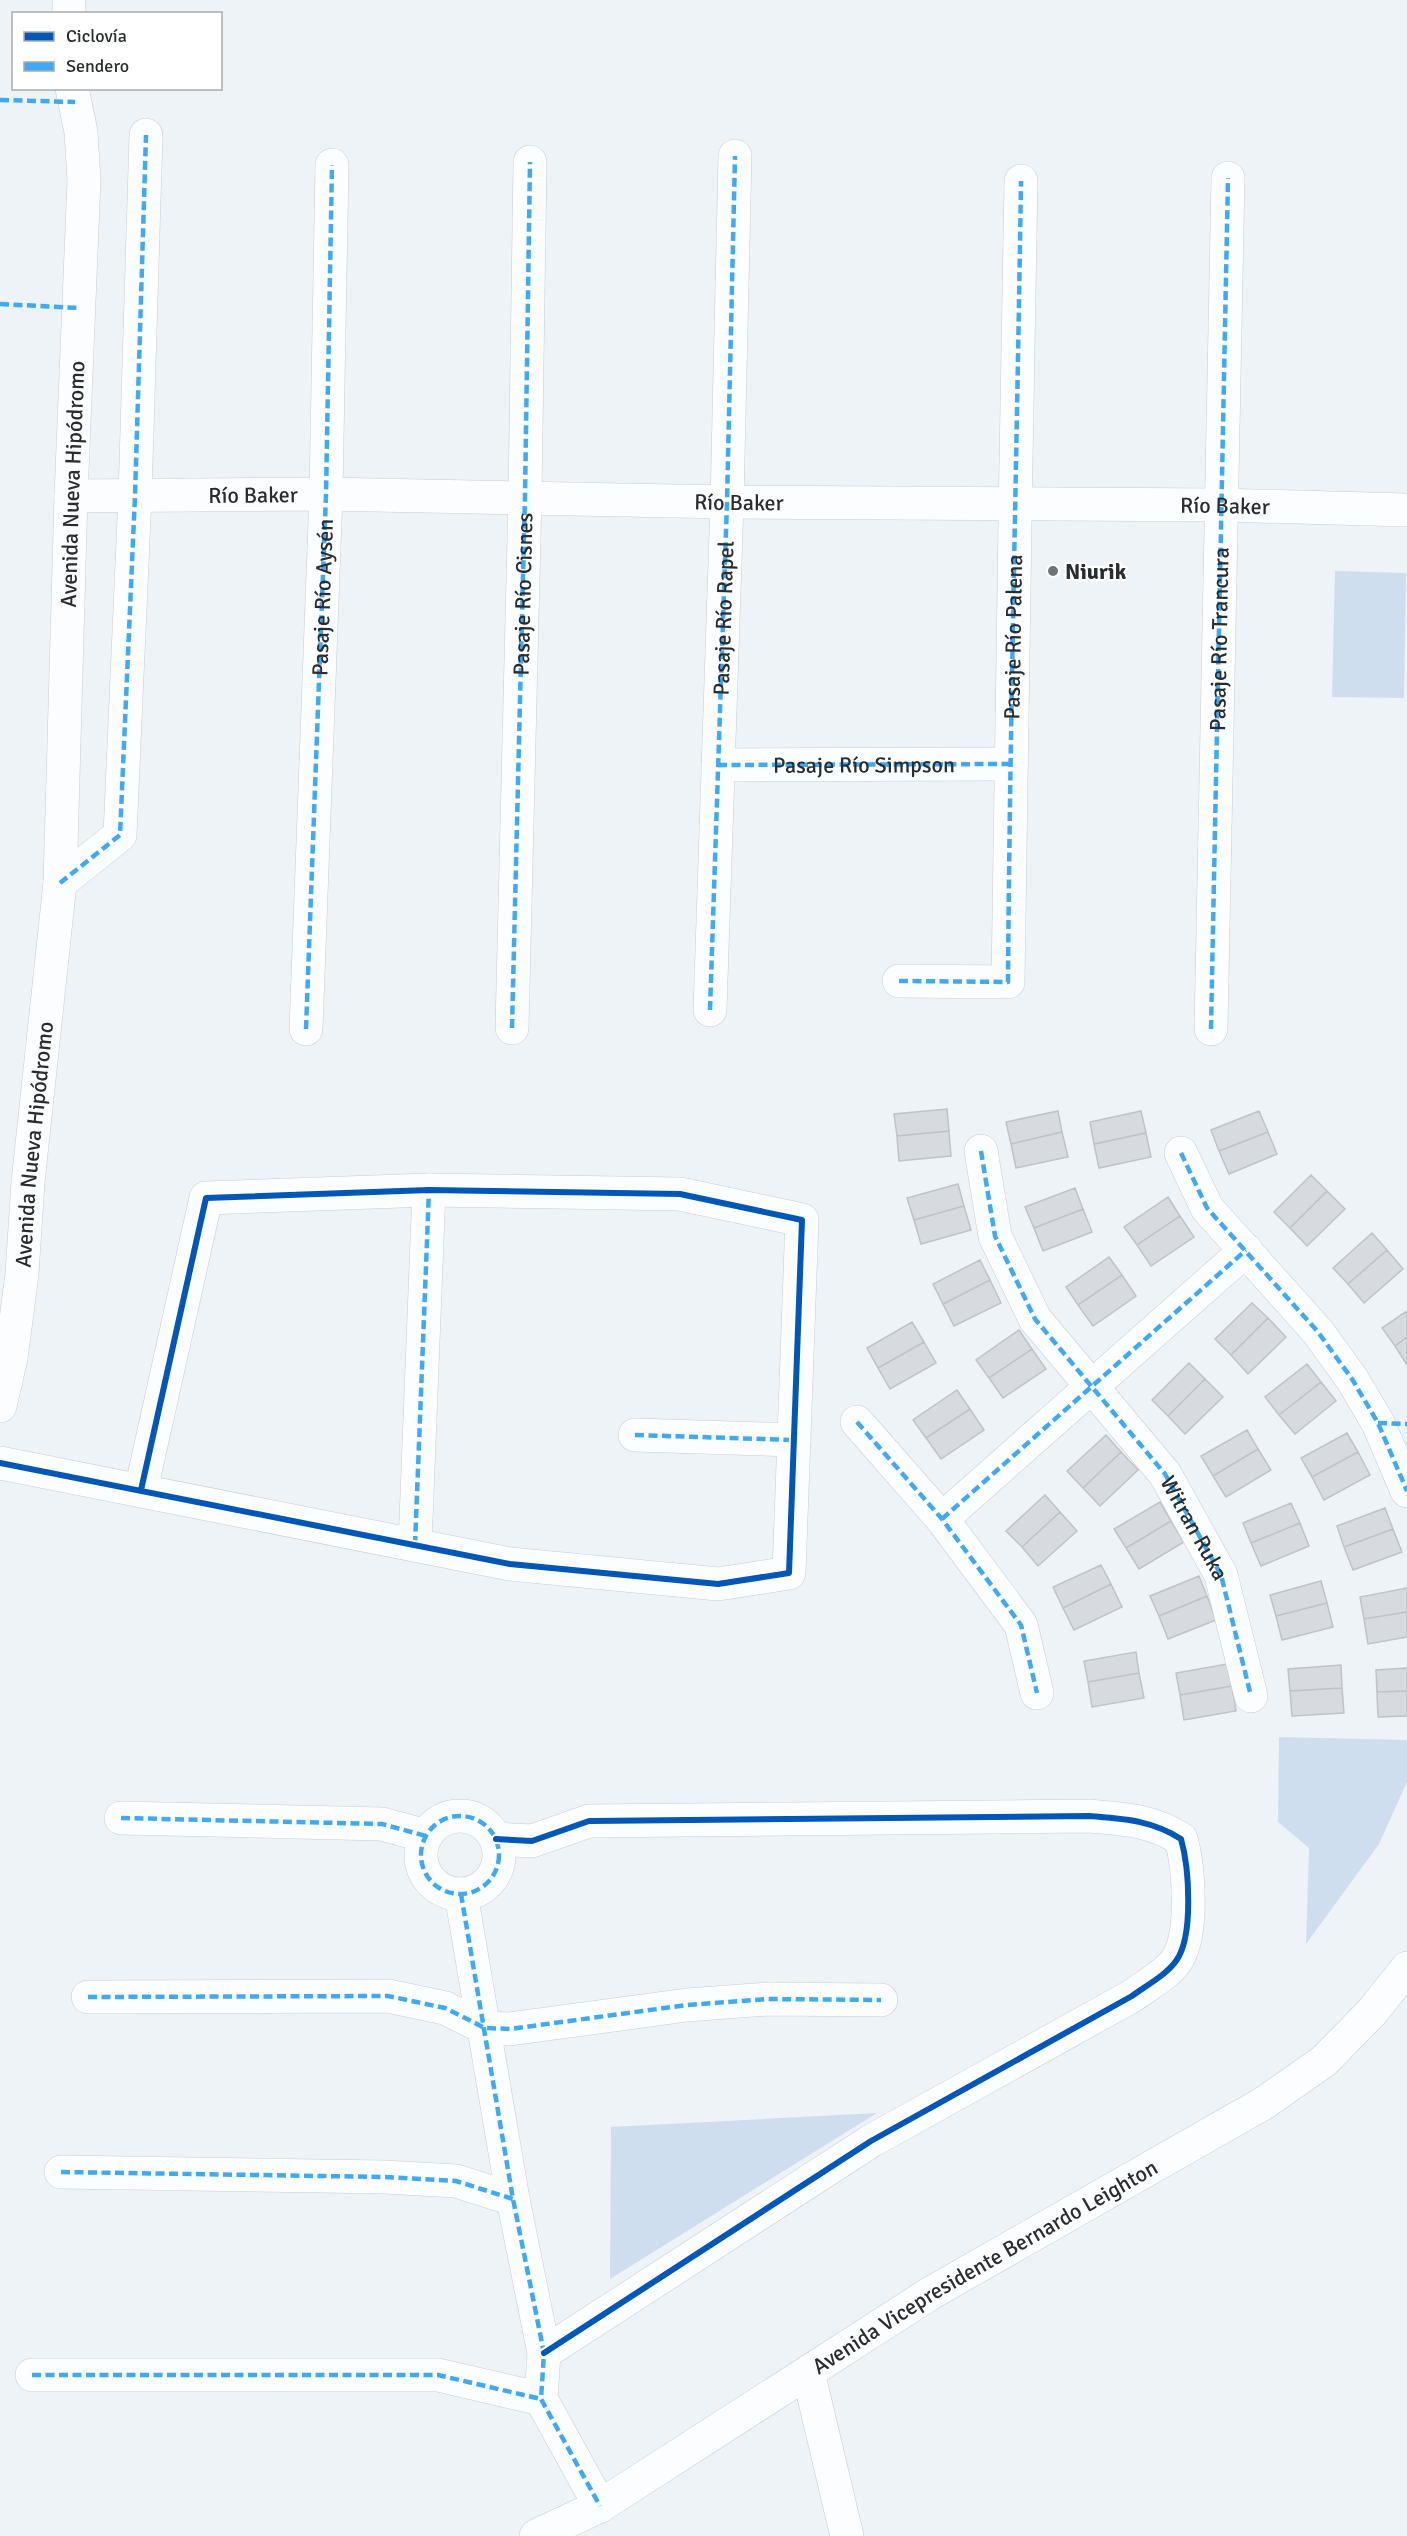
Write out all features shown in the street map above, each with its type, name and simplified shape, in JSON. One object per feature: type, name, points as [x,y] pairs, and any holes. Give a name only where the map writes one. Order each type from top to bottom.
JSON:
[{"type":"street","name":"Avenida Nueva Hipódromo","points":[[0,1406],[10,1358],[22,1274],[28,1182],[60,883],[71,496],[84,180],[81,132],[72,90]]},
{"type":"street","points":[[60,883],[120,835],[135,496],[146,135]]},
{"type":"street","name":"Pasaje Río Rapel","points":[[710,1010],[727,502],[735,156]]},
{"type":"street","name":"Pasaje Río Cisnes","points":[[512,1028],[525,496],[530,162]]},
{"type":"street","name":"Pasaje Río Aysén","points":[[306,1029],[326,494],[332,165]]},
{"type":"street","name":"Pasaje Río Trancura","points":[[1211,1029],[1227,178]]},
{"type":"street","name":"Pasaje Río Palena","points":[[899,981],[1008,982],[1021,181]]},
{"type":"street","name":"Río Baker","points":[[71,496],[326,494],[525,496],[727,502],[1220,505],[1407,510]]},
{"type":"street","name":"Pasaje Río Simpson","points":[[718,765],[1010,764]]},
{"type":"street","name":"Witran Ruka","points":[[981,1151],[995,1236],[1035,1319],[1165,1474],[1221,1575],[1251,1696]]},
{"type":"street","points":[[1181,1153],[1207,1208],[1318,1332],[1352,1379],[1392,1423],[1407,1491]]},
{"type":"street","points":[[415,1545],[429,1190]]},
{"type":"street","points":[[0,1463],[510,1564],[718,1584],[789,1573],[802,1220],[680,1194],[429,1190],[206,1198],[141,1490]]},
{"type":"street","points":[[942,1519],[1246,1250]]},
{"type":"street","points":[[856,1422],[942,1519],[1021,1625],[1037,1693]]},
{"type":"street","points":[[635,1435],[794,1440]]},
{"type":"street","points":[[468,1816],[480,1821],[496,1839],[499,1851],[498,1864],[493,1876],[474,1892],[461,1894],[439,1888],[423,1870],[421,1859],[426,1836],[433,1826],[443,1819],[468,1816]]},
{"type":"street","points":[[496,1839],[532,1841],[589,1821],[1089,1816],[1138,1821],[1162,1827],[1181,1839],[1187,1858],[1185,1942],[1176,1961],[1161,1975],[1132,1996],[871,2141],[544,2353]]},
{"type":"street","points":[[121,1818],[382,1824],[426,1836]]},
{"type":"street","points":[[461,1894],[513,2199],[544,2353],[540,2398],[600,2506]]},
{"type":"street","name":"Avenida Vicepresidente Bernardo Leighton","points":[[536,2536],[600,2506],[931,2293],[1264,2103],[1324,2061],[1372,2012],[1407,1968]]},
{"type":"street","points":[[88,1997],[388,1996],[445,2008],[485,2028],[510,2029],[687,2006],[767,1999],[881,2000]]},
{"type":"street","points":[[61,2172],[385,2176],[456,2181],[513,2199]]},
{"type":"street","points":[[808,2372],[847,2536]]},
{"type":"street","points":[[32,2375],[438,2375],[540,2398]]},
{"type":"shaded area","points":[[1335,571],[1406,573],[1404,698],[1332,697]]},
{"type":"shaded area","points":[[1279,1737],[1407,1740],[1407,1782],[1379,1844],[1306,1944],[1309,1848],[1278,1822]]},
{"type":"shaded area","points":[[877,2113],[610,2279],[611,2127]]},
{"type":"building","points":[[947,1109],[949,1131],[897,1136],[894,1114]]},
{"type":"building","points":[[1058,1111],[1062,1132],[1011,1144],[1006,1122]]},
{"type":"building","points":[[1141,1111],[1146,1133],[1094,1144],[1090,1122]]},
{"type":"building","points":[[1259,1111],[1268,1132],[1219,1151],[1211,1130]]},
{"type":"building","points":[[949,1131],[951,1156],[899,1161],[897,1136]]},
{"type":"building","points":[[1062,1132],[1068,1157],[1016,1168],[1011,1144]]},
{"type":"building","points":[[1268,1132],[1277,1154],[1229,1174],[1219,1151]]},
{"type":"building","points":[[1146,1133],[1151,1157],[1099,1168],[1094,1144]]},
{"type":"building","points":[[1311,1175],[1327,1191],[1290,1228],[1274,1212]]},
{"type":"building","points":[[958,1184],[964,1206],[914,1220],[907,1198]]},
{"type":"building","points":[[1075,1188],[1083,1209],[1034,1228],[1025,1207]]},
{"type":"building","points":[[1327,1191],[1345,1209],[1307,1246],[1290,1228]]},
{"type":"building","points":[[1168,1197],[1180,1216],[1137,1245],[1124,1227]]},
{"type":"building","points":[[964,1206],[971,1230],[921,1244],[914,1220]]},
{"type":"building","points":[[1083,1209],[1092,1232],[1043,1251],[1034,1228]]},
{"type":"building","points":[[1180,1216],[1194,1237],[1151,1266],[1137,1245]]},
{"type":"building","points":[[1372,1233],[1387,1250],[1348,1284],[1333,1268]]},
{"type":"building","points":[[1387,1250],[1403,1269],[1364,1303],[1348,1284]]},
{"type":"building","points":[[1109,1257],[1122,1275],[1078,1305],[1066,1287]]},
{"type":"building","points":[[980,1260],[990,1280],[943,1304],[933,1284]]},
{"type":"building","points":[[1122,1275],[1136,1296],[1093,1326],[1078,1305]]},
{"type":"building","points":[[990,1280],[1001,1303],[954,1326],[943,1304]]},
{"type":"building","points":[[1252,1303],[1268,1318],[1231,1355],[1215,1339]]},
{"type":"building","points":[[1407,1311],[1407,1337],[1395,1346],[1382,1328]]},
{"type":"building","points":[[1268,1318],[1286,1337],[1248,1374],[1231,1355]]},
{"type":"building","points":[[912,1322],[924,1342],[878,1368],[867,1348]]},
{"type":"building","points":[[1019,1330],[1032,1349],[989,1378],[976,1360]]},
{"type":"building","points":[[1407,1337],[1407,1365],[1395,1346]]},
{"type":"building","points":[[924,1342],[936,1363],[890,1389],[878,1368]]},
{"type":"building","points":[[1032,1349],[1046,1369],[1003,1398],[989,1378]]},
{"type":"building","points":[[1189,1363],[1205,1379],[1168,1416],[1152,1400]]},
{"type":"building","points":[[1307,1364],[1321,1382],[1279,1415],[1265,1397]]},
{"type":"building","points":[[1205,1379],[1223,1397],[1185,1434],[1168,1416]]},
{"type":"building","points":[[1321,1382],[1336,1401],[1295,1434],[1279,1415]]},
{"type":"building","points":[[957,1390],[970,1409],[926,1438],[913,1420]]},
{"type":"building","points":[[970,1409],[984,1430],[941,1459],[926,1438]]},
{"type":"building","points":[[1247,1430],[1258,1449],[1213,1476],[1201,1456]]},
{"type":"building","points":[[1347,1433],[1358,1452],[1312,1477],[1301,1458]]},
{"type":"building","points":[[1106,1435],[1121,1452],[1083,1488],[1067,1471]]},
{"type":"building","points":[[1258,1449],[1271,1470],[1226,1497],[1213,1476]]},
{"type":"building","points":[[1121,1452],[1138,1470],[1100,1506],[1083,1488]]},
{"type":"building","points":[[1358,1452],[1370,1475],[1324,1500],[1312,1477]]},
{"type":"building","points":[[1045,1495],[1060,1512],[1022,1547],[1006,1531]]},
{"type":"building","points":[[1160,1502],[1171,1521],[1126,1548],[1114,1529]]},
{"type":"building","points":[[1291,1503],[1300,1523],[1251,1543],[1243,1523]]},
{"type":"building","points":[[1385,1508],[1393,1529],[1344,1547],[1337,1526]]},
{"type":"building","points":[[1060,1512],[1077,1531],[1038,1566],[1022,1547]]},
{"type":"building","points":[[1171,1521],[1184,1542],[1139,1569],[1126,1548]]},
{"type":"building","points":[[1300,1523],[1309,1546],[1261,1566],[1251,1543]]},
{"type":"building","points":[[1393,1529],[1402,1552],[1353,1570],[1344,1547]]},
{"type":"building","points":[[1101,1565],[1111,1584],[1063,1608],[1053,1587]]},
{"type":"building","points":[[1199,1576],[1207,1596],[1159,1616],[1150,1596]]},
{"type":"building","points":[[1321,1581],[1327,1603],[1276,1616],[1270,1595]]},
{"type":"building","points":[[1111,1584],[1122,1607],[1074,1630],[1063,1608]]},
{"type":"building","points":[[1407,1588],[1407,1612],[1364,1619],[1360,1597]]},
{"type":"building","points":[[1207,1596],[1216,1620],[1168,1639],[1159,1616]]},
{"type":"building","points":[[1327,1603],[1333,1627],[1282,1640],[1276,1616]]},
{"type":"building","points":[[1407,1612],[1407,1637],[1368,1644],[1364,1619]]},
{"type":"building","points":[[1136,1652],[1139,1673],[1088,1682],[1084,1661]]},
{"type":"building","points":[[1227,1664],[1232,1686],[1180,1695],[1176,1673]]},
{"type":"building","points":[[1341,1665],[1342,1688],[1290,1691],[1288,1669]]},
{"type":"building","points":[[1407,1668],[1407,1691],[1377,1692],[1376,1670]]},
{"type":"building","points":[[1139,1673],[1144,1698],[1092,1707],[1088,1682]]},
{"type":"building","points":[[1232,1686],[1236,1711],[1184,1720],[1180,1695]]},
{"type":"building","points":[[1342,1688],[1344,1713],[1292,1716],[1290,1691]]},
{"type":"building","points":[[1407,1691],[1407,1716],[1378,1717],[1377,1692]]},
{"type":"marked path","points":[[0,100],[75,102]]},
{"type":"marked path","points":[[60,883],[120,835],[135,496],[146,135]]},
{"type":"marked path","points":[[710,1010],[727,502],[735,156]]},
{"type":"marked path","points":[[512,1028],[525,496],[530,162]]},
{"type":"marked path","points":[[306,1029],[326,494],[332,165]]},
{"type":"marked path","points":[[1211,1029],[1228,178]]},
{"type":"marked path","points":[[899,981],[1008,982],[1021,181]]},
{"type":"marked path","points":[[0,304],[79,308]]},
{"type":"marked path","points":[[718,765],[1010,764]]},
{"type":"marked path","points":[[981,1151],[995,1236],[1035,1319],[1165,1474],[1221,1575],[1251,1696]]},
{"type":"marked path","points":[[1181,1153],[1207,1208],[1318,1332],[1352,1379],[1378,1423],[1407,1491]]},
{"type":"marked path","points":[[415,1545],[429,1190]]},
{"type":"marked path","points":[[942,1519],[1246,1250]]},
{"type":"marked path","points":[[857,1422],[942,1519],[1021,1625],[1037,1693]]},
{"type":"marked path","points":[[1378,1423],[1407,1424]]},
{"type":"marked path","points":[[635,1435],[794,1440]]},
{"type":"marked path","points":[[460,1816],[475,1819],[488,1827],[496,1840],[499,1855],[496,1870],[488,1883],[475,1891],[460,1894],[445,1891],[432,1883],[424,1870],[421,1855],[424,1840],[432,1827],[445,1819],[460,1816]]},
{"type":"marked path","points":[[121,1818],[382,1824],[426,1836]]},
{"type":"marked path","points":[[461,1894],[513,2199],[544,2353],[541,2399],[600,2506]]},
{"type":"marked path","points":[[88,1997],[388,1996],[445,2008],[485,2028],[510,2029],[687,2005],[767,1999],[881,2000]]},
{"type":"marked path","points":[[61,2172],[385,2177],[456,2181],[513,2199]]},
{"type":"marked path","points":[[32,2375],[438,2375],[541,2399]]},
{"type":"cycle path","points":[[0,1463],[510,1564],[718,1584],[789,1573],[802,1220],[680,1194],[429,1190],[206,1198],[141,1490]]},
{"type":"cycle path","points":[[496,1839],[532,1841],[589,1821],[1089,1816],[1148,1824],[1181,1839],[1188,1883],[1188,1919],[1182,1950],[1176,1961],[1162,1975],[1132,1996],[871,2141],[544,2353]]},
{"type":"place","name":"Niurik","points":[[1053,571]]}]
